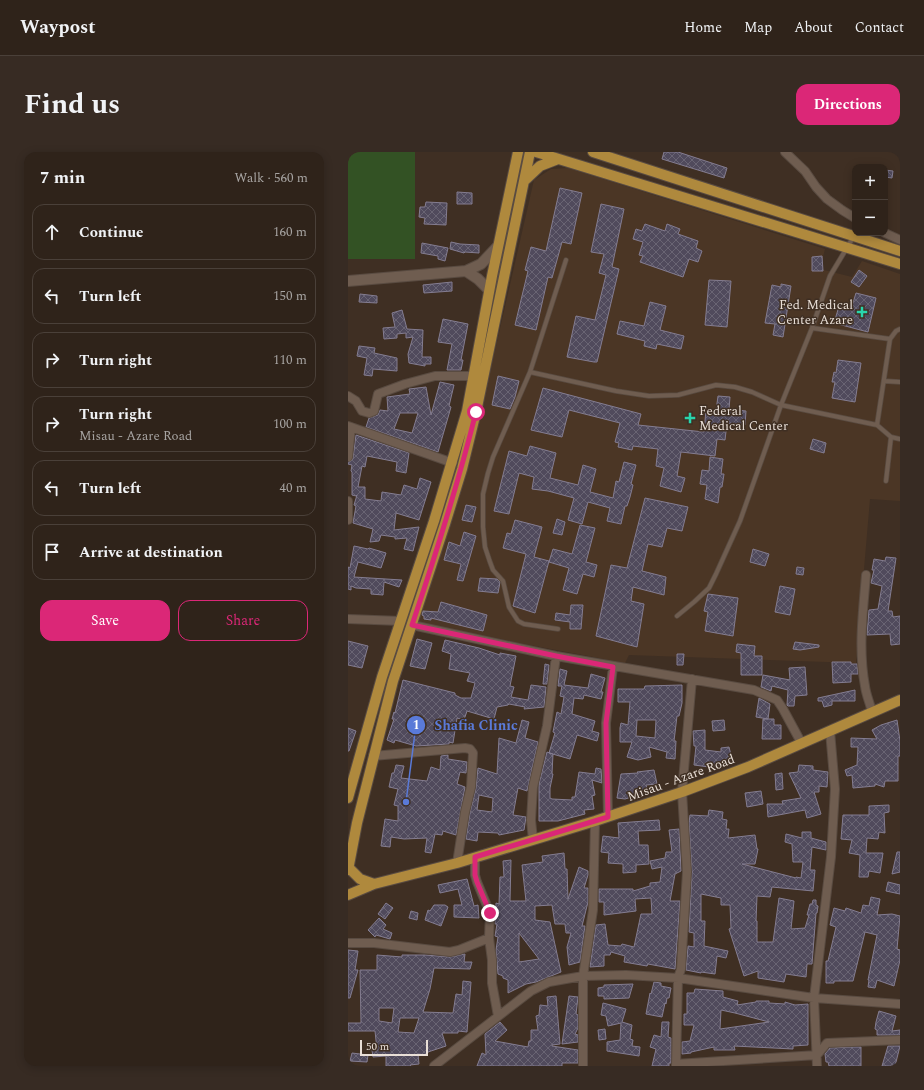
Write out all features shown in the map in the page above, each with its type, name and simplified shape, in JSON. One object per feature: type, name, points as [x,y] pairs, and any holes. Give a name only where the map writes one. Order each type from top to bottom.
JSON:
[{"type":"main road","points":[[348,798],[382,677],[452,463],[467,411],[489,290],[518,152]]},
{"type":"main road","points":[[374,884],[360,879],[348,869],[357,823],[393,681],[462,469],[476,412],[530,152]]},
{"type":"main road","points":[[536,152],[900,264]]},
{"type":"main road","points":[[593,152],[852,235]]},
{"type":"main road","points":[[524,181],[540,166],[558,159]]},
{"type":"main road","points":[[854,236],[900,250]]},
{"type":"main road","name":"Misau - Azare Road","points":[[348,896],[374,884],[456,863],[533,840],[682,792],[748,767],[900,700]]},
{"type":"street","points":[[785,152],[805,171],[816,187],[827,199],[852,216]]},
{"type":"street","points":[[888,234],[900,240]]},
{"type":"street","points":[[348,282],[466,271],[481,264],[498,246]]},
{"type":"street","points":[[466,271],[478,279],[489,290]]},
{"type":"street","points":[[348,396],[356,401],[362,412],[369,413],[374,411],[378,394],[382,392],[435,376],[474,376]]},
{"type":"street","points":[[348,457],[350,426],[452,463]]},
{"type":"street","points":[[348,502],[348,520]]},
{"type":"street","points":[[866,575],[862,619],[862,656],[865,686],[872,712]]},
{"type":"street","points":[[348,619],[401,621]]},
{"type":"street","points":[[412,625],[613,667],[754,690],[777,700],[802,744]]},
{"type":"street","points":[[533,840],[531,820],[533,787],[547,726],[556,656]]},
{"type":"street","points":[[608,817],[606,723],[613,667]]},
{"type":"street","points":[[692,679],[682,792],[687,872],[681,969],[678,978],[676,1065],[817,1055],[827,1043],[900,1040]]},
{"type":"street","points":[[817,1066],[814,998],[831,857],[835,789],[830,731]]},
{"type":"street","points":[[373,756],[465,748],[470,749],[473,753],[470,788],[456,863]]},
{"type":"street","points":[[583,1066],[583,976],[593,910],[595,821]]},
{"type":"street","points":[[475,857],[475,875],[490,913],[489,938],[492,960],[493,993],[498,1016]]},
{"type":"street","points":[[348,943],[374,943],[450,952],[489,938]]},
{"type":"street","points":[[434,1066],[531,991],[550,982],[583,976],[626,975],[678,978],[814,998],[900,1004]]},
{"type":"lane","points":[[677,616],[709,588],[716,574],[740,521],[781,404],[812,328],[830,276],[854,236]]},
{"type":"lane","points":[[558,629],[524,624],[518,621],[509,607],[503,581],[493,570],[485,547],[483,528],[483,494],[493,457],[530,372],[566,260]]},
{"type":"lane","points":[[812,328],[890,339]]},
{"type":"lane","points":[[877,425],[890,339],[896,331],[900,329]]},
{"type":"lane","points":[[530,372],[616,391],[649,396],[678,395],[716,385],[729,386],[752,392],[781,404],[877,425],[891,437],[900,439]]},
{"type":"lane","points":[[884,380],[900,382]]},
{"type":"lane","points":[[886,481],[891,437]]},
{"type":"shaded area","name":"Federal Medical Center","points":[[568,168],[825,249],[820,269],[852,277],[862,261],[900,274],[900,501],[870,499],[856,663],[629,655],[625,663],[417,622],[469,464],[534,180],[551,169]]},
{"type":"green space","points":[[348,152],[415,152],[415,259],[348,259]]},
{"type":"building","points":[[664,152],[678,152],[727,168],[724,178],[662,159]]},
{"type":"building","points":[[888,170],[893,171],[892,178],[888,177]]},
{"type":"building","points":[[560,188],[582,193],[571,244],[562,242],[552,278],[548,277],[536,330],[515,325],[528,271],[525,270],[531,247],[546,251]]},
{"type":"building","points":[[457,192],[472,193],[472,204],[457,204]]},
{"type":"building","points":[[426,202],[447,203],[446,225],[424,224],[425,218],[419,217],[420,207],[425,207]]},
{"type":"building","points":[[601,204],[624,209],[612,267],[619,269],[597,362],[594,362],[567,357],[576,316],[595,320],[606,275],[599,273],[604,254],[591,252]]},
{"type":"building","points":[[645,224],[665,231],[667,224],[680,229],[678,234],[698,241],[696,248],[702,251],[698,262],[689,259],[683,277],[640,262],[643,256],[639,255],[643,242],[633,239],[636,229],[642,231]]},
{"type":"building","points":[[451,242],[479,245],[479,253],[464,253],[450,249]]},
{"type":"building","points":[[422,243],[448,248],[445,261],[438,259],[438,256],[421,253]]},
{"type":"building","points":[[822,256],[823,271],[812,271],[812,257]]},
{"type":"building","points":[[859,270],[867,276],[859,287],[851,282]]},
{"type":"building","points":[[709,280],[731,281],[727,327],[705,325]]},
{"type":"building","points":[[452,282],[452,291],[424,293],[423,285]]},
{"type":"building","points":[[781,284],[791,286],[783,337],[773,335],[775,324],[765,323],[772,285],[781,287]]},
{"type":"building","name":"Fed. Medical Center Azare","points":[[856,293],[876,298],[868,332],[834,323],[840,303],[852,306]]},
{"type":"building","points":[[360,294],[377,296],[377,303],[359,302]]},
{"type":"building","points":[[650,302],[666,306],[660,330],[684,336],[681,349],[657,344],[656,349],[644,346],[645,341],[617,334],[620,321],[644,326]]},
{"type":"building","points":[[402,310],[407,329],[423,330],[422,357],[431,357],[431,364],[425,364],[425,366],[409,363],[408,354],[413,337],[406,338],[406,333],[397,334],[397,338],[384,339],[383,328],[395,327],[392,313]]},
{"type":"building","points":[[443,319],[468,324],[461,360],[463,360],[461,370],[447,370],[452,344],[438,342]]},
{"type":"building","points":[[359,346],[375,348],[374,353],[397,358],[397,371],[373,369],[372,376],[364,375],[367,358],[357,356]]},
{"type":"building","points":[[838,360],[861,363],[855,402],[832,398],[835,382],[832,382],[834,372],[836,373]]},
{"type":"building","points":[[498,376],[519,381],[510,409],[492,405]]},
{"type":"building","points":[[440,382],[454,385],[449,406],[451,407],[438,452],[366,427],[369,418],[378,415],[380,410],[388,411],[387,397],[410,394],[409,389],[426,387],[431,415]],"holes":[[[400,413],[418,413],[412,433],[394,429]]]},
{"type":"building","points":[[543,388],[641,414],[638,425],[704,432],[706,410],[716,411],[718,396],[730,397],[729,409],[746,411],[745,425],[727,423],[725,440],[717,439],[715,456],[681,452],[677,476],[685,478],[681,492],[660,486],[664,468],[656,466],[658,449],[633,446],[632,450],[618,447],[619,443],[615,442],[620,423],[569,410],[562,437],[531,430]]},
{"type":"building","points":[[356,435],[409,453],[406,473],[396,471],[397,462],[367,456],[365,467],[362,466],[358,487],[365,487],[365,499],[381,501],[382,492],[401,495],[404,485],[417,489],[420,478],[431,482],[419,520],[396,513],[394,530],[419,527],[413,551],[404,549],[407,538],[395,539],[395,537],[381,535],[379,541],[370,542],[373,529],[353,523],[356,506],[354,505],[357,495],[352,495],[352,465],[348,464],[348,462],[353,458]]},
{"type":"building","points":[[813,439],[826,443],[824,453],[810,449]]},
{"type":"building","points":[[530,446],[556,453],[550,478],[578,485],[583,465],[596,469],[590,492],[613,498],[616,481],[619,482],[624,462],[636,465],[631,484],[633,485],[630,497],[627,506],[625,506],[621,524],[607,521],[610,508],[588,502],[582,524],[568,520],[574,498],[548,491],[532,489],[534,477],[519,473],[509,514],[494,511],[509,451],[527,456]]},
{"type":"building","points":[[710,457],[723,459],[721,474],[724,474],[722,487],[720,487],[718,503],[705,499],[707,485],[700,484],[702,470],[709,471]]},
{"type":"building","points":[[645,498],[688,507],[682,531],[667,528],[662,547],[648,544],[642,571],[666,577],[664,595],[633,587],[631,601],[644,604],[637,647],[596,636],[611,565],[627,568]]},
{"type":"building","points":[[466,505],[476,507],[472,522],[462,520]]},
{"type":"building","points":[[557,519],[565,522],[562,535],[553,533]]},
{"type":"building","points":[[515,520],[542,527],[534,557],[549,561],[535,613],[513,606],[526,554],[503,548],[507,533],[511,534]]},
{"type":"building","points":[[580,525],[595,528],[586,562],[597,565],[594,577],[583,574],[577,594],[563,590],[569,568],[549,562],[553,549],[572,554]]},
{"type":"building","points":[[464,532],[476,536],[463,581],[457,580],[461,564],[444,560],[449,542],[460,546]]},
{"type":"building","points":[[354,546],[369,548],[386,553],[381,568],[358,562],[354,577],[402,580],[399,587],[384,582],[383,595],[371,594],[371,589],[356,588],[351,586],[351,590],[348,589],[348,567],[350,568]]},
{"type":"building","points":[[753,549],[769,554],[765,566],[750,562]]},
{"type":"building","points":[[886,557],[896,558],[888,611],[892,611],[893,617],[900,616],[900,644],[891,645],[890,634],[867,635],[869,610],[878,609],[882,586],[871,583],[874,570],[872,570],[874,559],[885,561]]},
{"type":"building","points":[[797,567],[804,568],[803,575],[796,574]]},
{"type":"building","points":[[480,578],[497,579],[500,582],[498,593],[478,591]]},
{"type":"building","points":[[780,586],[795,589],[790,615],[775,612]]},
{"type":"building","points":[[708,594],[738,598],[733,636],[705,631],[708,612],[704,611]]},
{"type":"building","points":[[441,602],[487,615],[483,631],[431,618],[431,620],[424,619],[424,616],[422,615],[423,611],[438,612]]},
{"type":"building","points":[[571,605],[583,605],[581,629],[570,629],[570,622],[555,620],[556,613],[570,615]]},
{"type":"building","points":[[417,639],[432,643],[425,669],[410,666]]},
{"type":"building","points":[[445,640],[479,648],[500,655],[500,653],[516,656],[510,686],[514,687],[511,697],[528,700],[531,685],[546,687],[544,707],[524,709],[525,707],[509,704],[497,707],[494,719],[467,711],[464,720],[457,718],[453,743],[449,742],[449,744],[416,746],[395,740],[394,743],[387,740],[394,719],[392,719],[394,712],[395,713],[403,680],[455,693],[455,695],[461,698],[471,698],[475,683],[467,681],[470,673],[449,669],[451,654],[442,651]]},
{"type":"building","points":[[348,641],[368,646],[362,668],[348,665]]},
{"type":"building","points":[[795,642],[819,645],[819,647],[800,650],[793,649]]},
{"type":"building","points":[[737,644],[755,646],[754,656],[762,656],[762,675],[741,675],[741,653],[736,652]]},
{"type":"building","points":[[677,654],[684,654],[683,665],[677,665]]},
{"type":"building","points":[[832,662],[851,662],[851,664],[857,664],[858,674],[851,674],[851,682],[833,683]]},
{"type":"building","points":[[545,664],[549,665],[547,684],[543,684]]},
{"type":"building","points":[[805,667],[807,695],[795,696],[794,706],[787,705],[788,690],[772,686],[771,691],[761,687],[763,675],[790,680],[789,668]]},
{"type":"building","points":[[560,669],[567,671],[564,685],[588,688],[591,674],[605,678],[601,692],[603,692],[601,699],[584,695],[583,699],[574,698],[572,714],[595,721],[592,731],[599,733],[597,741],[577,735],[570,759],[549,753],[555,733],[553,732],[557,712],[561,714],[564,697],[560,696],[562,686],[558,686]]},
{"type":"building","points":[[682,685],[682,703],[679,716],[677,716],[674,741],[676,741],[675,759],[666,758],[667,752],[649,747],[651,757],[638,760],[627,757],[632,742],[620,742],[621,723],[628,725],[630,702],[618,702],[618,689],[644,689],[645,686]],"holes":[[[637,720],[656,720],[655,738],[636,736]]]},
{"type":"building","points":[[855,690],[855,701],[832,701],[832,705],[824,707],[822,701],[818,701],[818,698]]},
{"type":"building","points":[[759,698],[770,704],[768,719],[756,717]]},
{"type":"building","points":[[763,719],[774,719],[774,725],[781,725],[781,739],[762,739]]},
{"type":"building","points":[[522,720],[529,722],[525,738],[538,742],[527,791],[518,788],[513,815],[526,817],[524,830],[499,835],[498,833],[478,832],[477,841],[466,839],[476,788],[478,768],[497,774],[499,738],[516,743]],"holes":[[[479,795],[493,798],[492,812],[477,810]]]},
{"type":"building","points":[[724,720],[725,730],[713,731],[712,721]]},
{"type":"building","points":[[897,720],[900,741],[900,756],[898,756],[898,781],[885,781],[884,787],[875,784],[875,786],[853,788],[852,775],[847,776],[845,770],[857,765],[858,747],[851,747],[851,738],[877,739],[872,730],[881,725]]},
{"type":"building","points":[[348,728],[356,731],[349,751],[348,751]]},
{"type":"building","points":[[705,730],[705,750],[721,752],[721,748],[729,747],[733,763],[709,767],[694,765],[696,746],[694,746],[693,731]]},
{"type":"building","points":[[547,752],[553,754],[553,774],[550,788],[550,798],[552,799],[572,800],[572,797],[575,797],[579,772],[595,774],[596,768],[601,769],[602,783],[592,780],[595,795],[592,796],[594,809],[584,810],[585,814],[558,821],[539,821],[539,784]]},
{"type":"building","points":[[448,755],[448,759],[467,762],[466,773],[460,772],[457,784],[465,787],[456,835],[443,831],[442,835],[435,834],[431,853],[425,852],[427,838],[404,839],[391,837],[390,847],[381,846],[385,819],[398,821],[398,806],[394,805],[398,789],[389,787],[392,773],[394,773],[396,765],[404,766],[401,778],[427,781],[431,767],[440,770],[441,756]]},
{"type":"building","points":[[799,765],[813,766],[813,770],[828,772],[827,787],[819,786],[819,792],[814,792],[821,814],[807,818],[805,810],[768,817],[767,804],[783,804],[782,801],[801,798],[789,773],[798,772]]},
{"type":"building","points":[[654,770],[657,784],[646,785],[648,792],[625,799],[617,798],[621,774]]},
{"type":"building","points":[[782,773],[783,789],[776,790],[775,774]]},
{"type":"building","points":[[761,791],[763,804],[747,807],[745,793]]},
{"type":"building","points":[[889,805],[889,812],[884,813],[885,833],[879,832],[878,839],[867,838],[866,853],[883,853],[880,873],[869,871],[868,877],[859,877],[860,855],[849,853],[852,840],[841,839],[843,815],[869,815],[869,806]]},
{"type":"building","points":[[709,810],[723,812],[722,819],[727,820],[726,829],[729,829],[728,838],[755,835],[758,849],[755,864],[742,864],[801,878],[803,862],[793,862],[792,844],[785,842],[786,834],[802,838],[802,832],[811,832],[811,838],[826,842],[826,850],[812,847],[810,870],[815,870],[813,891],[772,887],[770,897],[757,896],[757,942],[773,942],[779,898],[794,901],[791,929],[805,928],[809,915],[807,915],[810,904],[812,904],[813,900],[816,900],[816,905],[818,906],[816,913],[812,964],[807,964],[806,977],[786,974],[784,982],[758,978],[758,971],[744,976],[729,929],[731,928],[730,905],[721,905],[721,898],[701,894],[701,921],[705,921],[704,946],[728,951],[726,958],[717,956],[715,974],[686,970],[688,946],[694,947],[694,933],[689,932],[692,872],[689,823],[690,815],[708,816]]},
{"type":"building","points":[[659,820],[660,830],[638,831],[639,845],[648,845],[649,864],[636,865],[636,872],[623,873],[623,864],[608,863],[609,853],[601,852],[603,836],[619,838],[618,823]]},
{"type":"building","points":[[679,829],[681,871],[675,874],[670,901],[680,901],[675,969],[648,964],[647,966],[624,962],[625,956],[611,952],[610,955],[604,955],[604,966],[590,967],[596,925],[605,924],[608,945],[621,946],[622,944],[634,947],[641,914],[652,914],[651,898],[635,899],[636,911],[604,915],[604,902],[599,902],[599,889],[633,889],[633,891],[650,886],[650,883],[660,882],[662,867],[652,869],[650,861],[665,858],[666,852],[672,852],[669,830]]},
{"type":"building","points":[[897,852],[900,852],[900,872],[892,874]]},
{"type":"building","points":[[564,853],[565,869],[567,869],[568,899],[579,867],[588,871],[584,888],[588,888],[588,902],[582,926],[585,926],[580,962],[569,965],[567,947],[571,933],[566,933],[565,924],[555,924],[552,905],[535,906],[535,920],[550,922],[561,972],[536,982],[526,984],[508,993],[508,980],[498,974],[496,950],[498,937],[495,936],[497,924],[495,924],[496,903],[499,904],[500,877],[504,877],[503,861],[511,860],[510,901],[526,901],[522,865],[543,862],[542,856]],"holes":[[[519,933],[539,959],[519,962]]]},
{"type":"building","points":[[467,879],[474,906],[478,905],[479,918],[454,917],[454,905],[462,905],[458,889],[440,893],[438,885]]},
{"type":"building","points":[[888,882],[900,885],[900,894],[886,891]]},
{"type":"building","points":[[871,897],[880,899],[877,915],[892,914],[900,916],[897,949],[900,950],[900,960],[894,986],[877,980],[875,988],[868,987],[877,935],[865,932],[853,981],[834,981],[834,983],[826,983],[826,961],[828,961],[836,927],[830,925],[834,908],[845,911],[846,908],[861,913],[863,905],[869,906]]},
{"type":"building","points":[[386,903],[393,908],[385,919],[378,914]]},
{"type":"building","points":[[434,905],[445,905],[448,907],[441,926],[425,920],[428,910],[430,911]]},
{"type":"building","points":[[411,911],[418,913],[417,920],[409,918]]},
{"type":"building","points":[[379,918],[386,925],[383,929],[392,933],[390,939],[376,935],[375,937],[368,930]]},
{"type":"building","points":[[348,950],[358,951],[355,970],[358,970],[350,998],[348,998]]},
{"type":"building","points":[[465,954],[464,962],[472,962],[470,969],[434,968],[430,989],[423,1012],[453,1013],[456,994],[462,995],[463,981],[471,982],[467,1032],[458,1031],[458,1033],[442,1033],[446,1046],[428,1052],[427,1055],[418,1054],[419,1064],[410,1065],[411,1066],[386,1066],[386,1056],[373,1057],[372,1050],[377,1050],[375,1031],[348,1031],[348,1023],[361,1023],[360,970],[377,970],[377,955],[402,957],[402,955],[425,955],[450,957]],"holes":[[[379,1008],[394,1008],[392,1023],[379,1021]],[[400,1018],[419,1018],[414,1033],[398,1032]]]},
{"type":"building","points":[[654,982],[661,983],[661,986],[671,988],[669,998],[667,998],[666,1004],[665,1003],[662,1017],[646,1014],[650,993],[651,994]]},
{"type":"building","points":[[633,984],[629,998],[604,999],[604,996],[598,996],[598,988],[604,987],[604,985]]},
{"type":"building","points":[[695,989],[723,991],[723,997],[738,1001],[737,1005],[756,1001],[769,1001],[769,1003],[785,1004],[785,1002],[795,1005],[808,1004],[808,1045],[793,1046],[793,1049],[734,1046],[735,1050],[714,1050],[714,1047],[682,1054],[682,1042],[690,1041],[694,1025],[684,1025],[684,1014],[687,1014],[687,993],[694,993]],"holes":[[[721,1010],[769,1022],[720,1029]]]},
{"type":"building","points":[[556,996],[560,1044],[552,1046],[578,1050],[578,1063],[562,1063],[562,1066],[477,1066],[482,1053],[486,1055],[485,1034],[500,1022],[507,1030],[495,1041],[528,1047],[529,1041],[531,1041],[531,1030],[538,1030],[536,1016],[539,1015],[540,1005],[548,1006],[547,997]]},
{"type":"building","points":[[569,996],[578,997],[576,1014],[578,1015],[578,1028],[575,1034],[578,1035],[578,1042],[562,1044]]},
{"type":"building","points":[[603,1003],[626,1009],[622,1022],[632,1025],[630,1039],[633,1040],[632,1046],[640,1047],[639,1056],[607,1051],[607,1042],[620,1040],[621,1023],[608,1026],[606,1016],[601,1015]]},
{"type":"building","points":[[879,1011],[896,1016],[892,1031],[900,1030],[900,1035],[877,1035],[877,1030],[875,1029]]},
{"type":"building","points":[[662,1022],[669,1022],[668,1037],[671,1038],[671,1063],[669,1063],[669,1066],[652,1066],[656,1049],[650,1047],[654,1035],[661,1037]]},
{"type":"building","points":[[605,1029],[606,1039],[599,1040],[598,1030]]},
{"type":"building","points":[[888,1046],[900,1046],[895,1066],[882,1066]]},
{"type":"building","points":[[861,1047],[861,1066],[829,1066],[828,1062],[826,1062],[825,1054],[830,1048]]},
{"type":"building","points":[[352,1053],[368,1055],[367,1062],[350,1061]]},
{"type":"place","name":"Fed. Medical Center Azare","points":[[862,312]]},
{"type":"place","name":"Federal Medical Center","points":[[690,418]]},
{"type":"place","name":"Shafia Clinic","points":[[406,802]]},
{"type":"route","points":[[476,412],[462,469],[412,625],[613,667],[606,723],[608,817],[475,857],[475,875],[490,913]]}]
